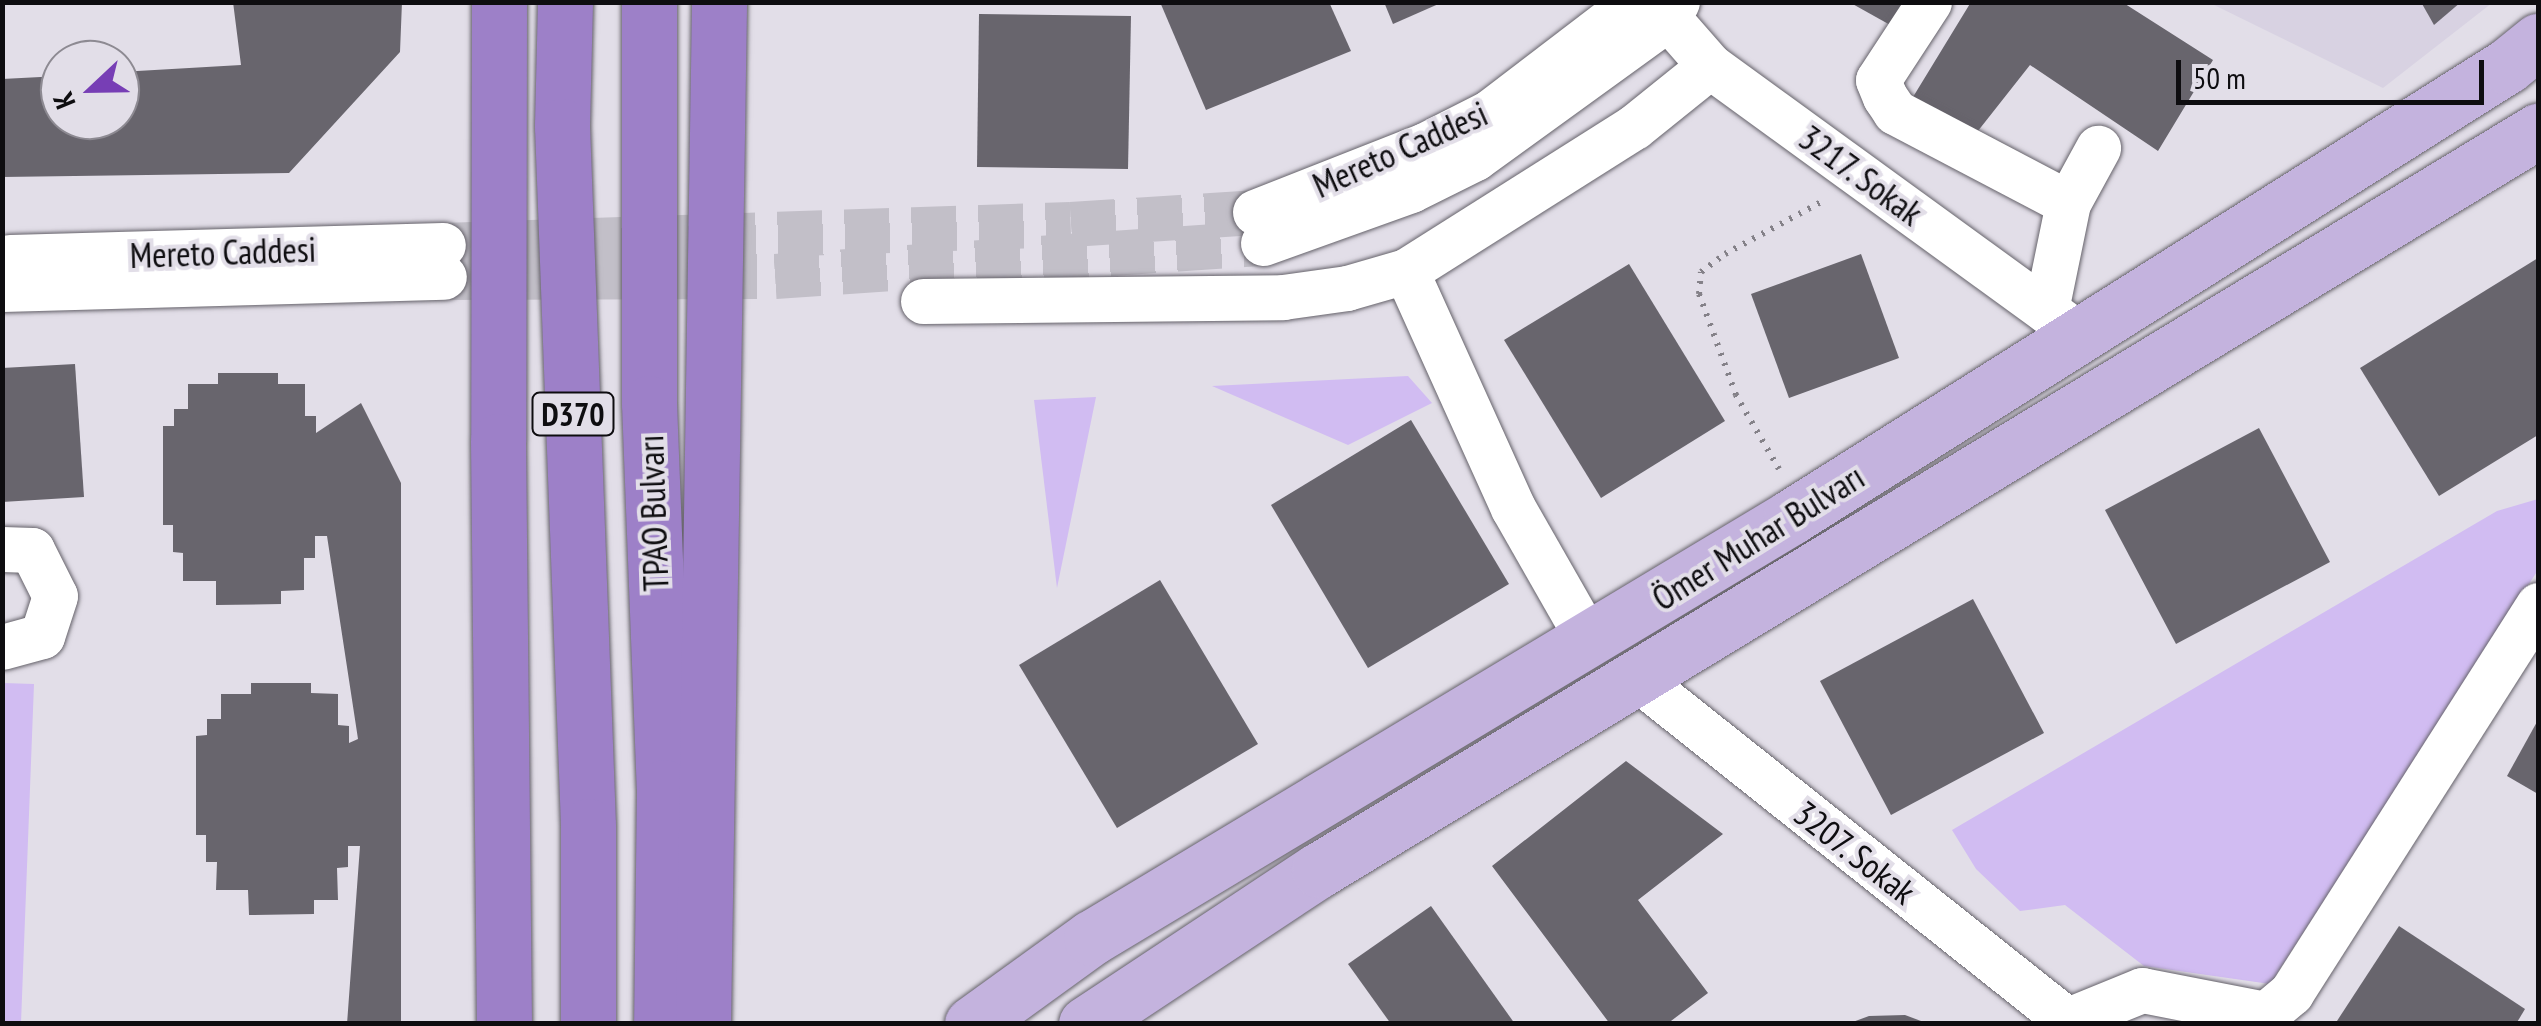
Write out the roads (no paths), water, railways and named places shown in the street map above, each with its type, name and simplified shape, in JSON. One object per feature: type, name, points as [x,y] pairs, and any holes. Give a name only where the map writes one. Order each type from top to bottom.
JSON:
[{"type":"highway","points":[[499,2],[504,1024]]},
{"type":"highway","name":"D370","points":[[565,2],[562,126],[588,826],[588,1024]]},
{"type":"highway","name":"TPAO Bulvarı","points":[[649,2],[649,403],[664,787],[661,1024]]},
{"type":"highway","name":"TPAO Bulvarı","points":[[703,1024],[719,2]]},
{"type":"highway","points":[[707,931],[729,1024]]},
{"type":"main road","name":"Ömer Muhar Bulvarı","points":[[972,1024],[1091,938],[1589,641],[2063,322],[2507,66],[2538,41]]},
{"type":"main road","name":"Ömer Muhar Bulvarı","points":[[1086,1024],[1319,870],[1639,680],[2015,446],[2538,131]]},
{"type":"street","points":[[1929,2],[1878,80],[1884,97],[1895,112],[2068,203]]},
{"type":"street","points":[[1259,228],[1411,190],[1476,158],[1658,7]]},
{"type":"street","name":"3217. Sokak","points":[[1658,7],[1710,66],[2063,322]]},
{"type":"street","points":[[923,302],[1283,297],[1347,288],[1406,271],[1634,127],[1710,66]]},
{"type":"street","points":[[2063,322],[2068,203],[2098,148]]},
{"type":"street","name":"Mereto Caddesi","points":[[2,258],[443,261],[2,289]]},
{"type":"street","points":[[1406,271],[1513,508],[1589,641]]},
{"type":"street","points":[[2,549],[32,550],[54,596],[42,636],[2,647]]},
{"type":"street","points":[[2070,1022],[2142,990],[2266,1014],[2292,993],[2538,605]]},
{"type":"street","name":"3207. Sokak","points":[[1639,680],[2070,1022]]},
{"type":"tunnel","points":[[443,245],[1071,224],[1255,212]]},
{"type":"tunnel","points":[[444,277],[775,276],[1263,243]]}]
